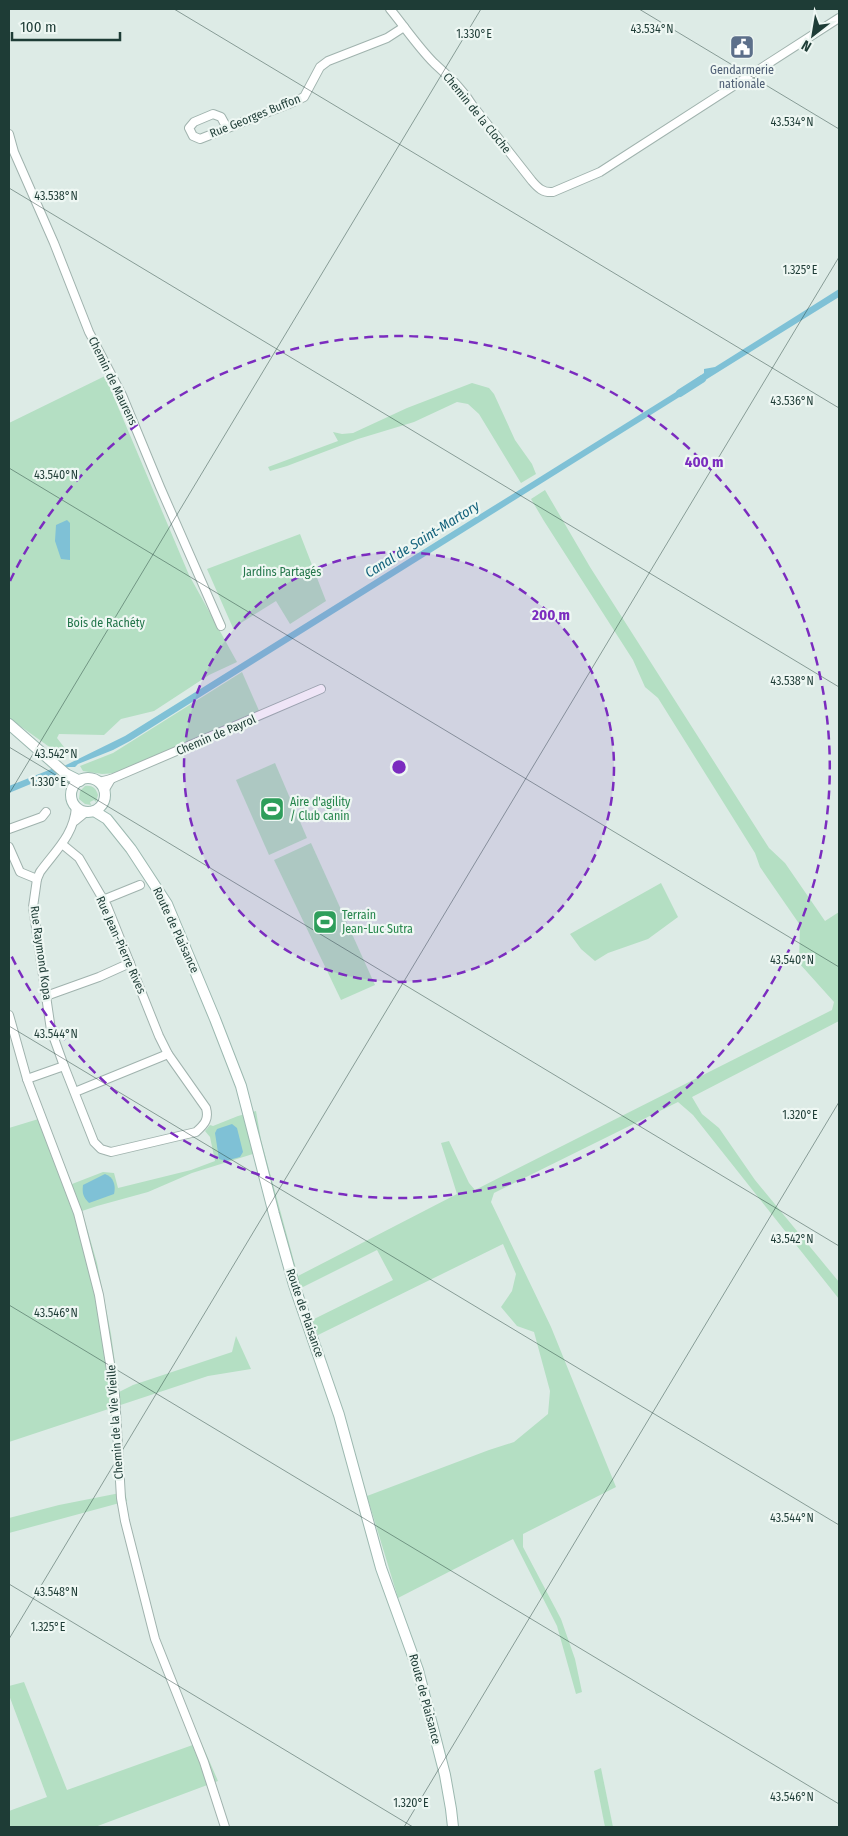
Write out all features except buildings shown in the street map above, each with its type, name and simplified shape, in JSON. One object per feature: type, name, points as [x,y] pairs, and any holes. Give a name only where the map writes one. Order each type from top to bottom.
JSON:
[{"type":"main road","points":[[9,724],[77,784]]},
{"type":"main road","points":[[89,778],[102,786],[105,796],[90,808],[72,800],[72,794],[77,784],[89,778]]},
{"type":"main road","name":"Route de Plaisance","points":[[90,808],[107,819],[149,875],[167,904],[216,1019],[241,1086],[292,1276],[339,1414],[381,1568],[418,1670],[445,1775],[453,1827]]},
{"type":"street","name":"Chemin de la Cloche","points":[[390,9],[433,62],[448,74],[461,89],[535,185],[546,192],[553,192],[600,172],[839,18]]},
{"type":"street","name":"Rue Georges Buffon","points":[[226,128],[221,117],[212,114],[194,122],[189,128],[193,136],[200,139],[304,97],[320,67],[328,61],[387,38],[404,27]]},
{"type":"street","name":"Chemin de Maurens","points":[[9,134],[14,152],[54,243],[89,332],[122,395],[221,626]]},
{"type":"street","name":"Chemin de Payrol","points":[[102,786],[111,779],[321,689]]},
{"type":"street","name":"Rue Raymond Kopa","points":[[75,1092],[51,1030],[33,907],[37,879],[62,844],[75,821],[90,808]]},
{"type":"street","points":[[9,829],[42,817],[46,812]]},
{"type":"street","name":"Rue Jean-Pierre Rives","points":[[62,844],[79,858],[103,900],[159,1036],[168,1054],[206,1108],[208,1115],[205,1124],[196,1132],[111,1152],[101,1149],[94,1142],[75,1092]]},
{"type":"street","points":[[9,846],[20,872],[37,879]]},
{"type":"street","points":[[103,900],[140,885]]},
{"type":"street","points":[[46,996],[99,977],[130,963]]},
{"type":"street","name":"Chemin de la Vie Vieille","points":[[9,1015],[26,1079],[78,1213],[99,1295],[116,1395],[121,1498],[125,1521],[155,1639],[204,1762],[225,1827]]},
{"type":"street","points":[[9,1049],[17,1045]]},
{"type":"street","points":[[75,1092],[168,1054]]},
{"type":"street","points":[[26,1079],[64,1066]]},
{"type":"green space","name":"Bois de Rachéty","points":[[105,376],[189,575],[237,662],[209,675],[154,711],[121,719],[104,735],[59,734],[57,738],[67,751],[62,756],[9,718],[9,423]]},
{"type":"green space","points":[[472,383],[489,388],[494,394],[515,440],[532,464],[536,474],[521,483],[479,414],[468,404],[457,402],[414,422],[358,439],[287,466],[270,471],[268,467],[338,441],[333,432],[342,434],[353,433],[407,408]]},
{"type":"green space","points":[[545,490],[590,567],[769,848],[785,863],[825,921],[839,912],[839,1021],[692,1097],[702,1114],[719,1128],[755,1180],[839,1282],[839,1299],[693,1115],[678,1102],[494,1193],[491,1202],[551,1327],[616,1487],[523,1534],[523,1547],[561,1619],[575,1659],[582,1692],[576,1694],[557,1626],[513,1539],[398,1598],[367,1496],[514,1442],[548,1414],[550,1391],[534,1332],[517,1326],[501,1307],[512,1291],[516,1274],[503,1244],[318,1335],[312,1320],[393,1280],[377,1250],[291,1293],[256,1153],[192,1173],[148,1192],[82,1211],[97,1263],[111,1334],[119,1392],[133,1385],[232,1352],[236,1336],[251,1369],[208,1376],[9,1442],[9,1128],[45,1117],[72,1184],[103,1172],[114,1173],[118,1188],[191,1170],[215,1161],[210,1137],[205,1131],[210,1125],[213,1126],[256,1111],[261,1140],[298,1276],[457,1194],[441,1143],[449,1141],[469,1183],[475,1190],[832,1010],[834,1002],[799,963],[800,925],[760,867],[755,853],[658,698],[645,687],[633,660],[531,499]]},
{"type":"green space","name":"Jardins Partagés","points":[[300,534],[326,601],[290,624],[276,601],[233,628],[207,569]]},
{"type":"green space","points":[[242,672],[260,713],[119,773],[102,774],[83,771],[80,766],[113,753]]},
{"type":"green space","name":"Aire d'agility / Club canin","points":[[275,763],[307,838],[269,855],[236,780]]},
{"type":"green space","points":[[85,786],[90,786],[96,790],[98,795],[96,802],[94,800],[90,802],[91,805],[85,804],[79,799],[80,791]]},
{"type":"green space","name":"Terrain Jean-Luc Sutra","points":[[311,843],[375,985],[341,1000],[274,860]]},
{"type":"green space","points":[[661,883],[678,917],[648,939],[608,953],[595,961],[581,949],[570,934]]},
{"type":"green space","points":[[125,1492],[127,1501],[9,1533],[9,1518],[59,1505]]},
{"type":"green space","points":[[24,1682],[67,1790],[201,1742],[218,1781],[95,1827],[9,1827],[9,1811],[47,1797],[9,1695],[9,1686]]},
{"type":"green space","points":[[601,1768],[613,1827],[605,1827],[594,1771]]},
{"type":"water","points":[[839,289],[839,297],[695,385],[693,381],[704,373],[704,369],[715,367]]},
{"type":"water","points":[[687,386],[689,389],[681,396],[130,741],[75,767],[64,766],[125,736]]},
{"type":"water","points":[[67,520],[70,523],[70,560],[61,559],[55,541],[56,525]]},
{"type":"water","points":[[54,768],[58,772],[55,777],[50,776],[9,793],[9,786]]},
{"type":"water","points":[[232,1124],[237,1128],[243,1152],[240,1157],[225,1161],[219,1159],[215,1133],[217,1129]]},
{"type":"water","points":[[105,1174],[114,1182],[114,1194],[89,1203],[83,1195],[83,1185]]},
{"type":"waterway","name":"Canal de Saint-Martory","points":[[680,393],[702,379]]},
{"type":"place","name":"Gendarmerie nationale","points":[[742,47]]},
{"type":"place","name":"Aire d'agility / Club canin","points":[[272,809]]},
{"type":"place","name":"Terrain Jean-Luc Sutra","points":[[325,922]]}]
